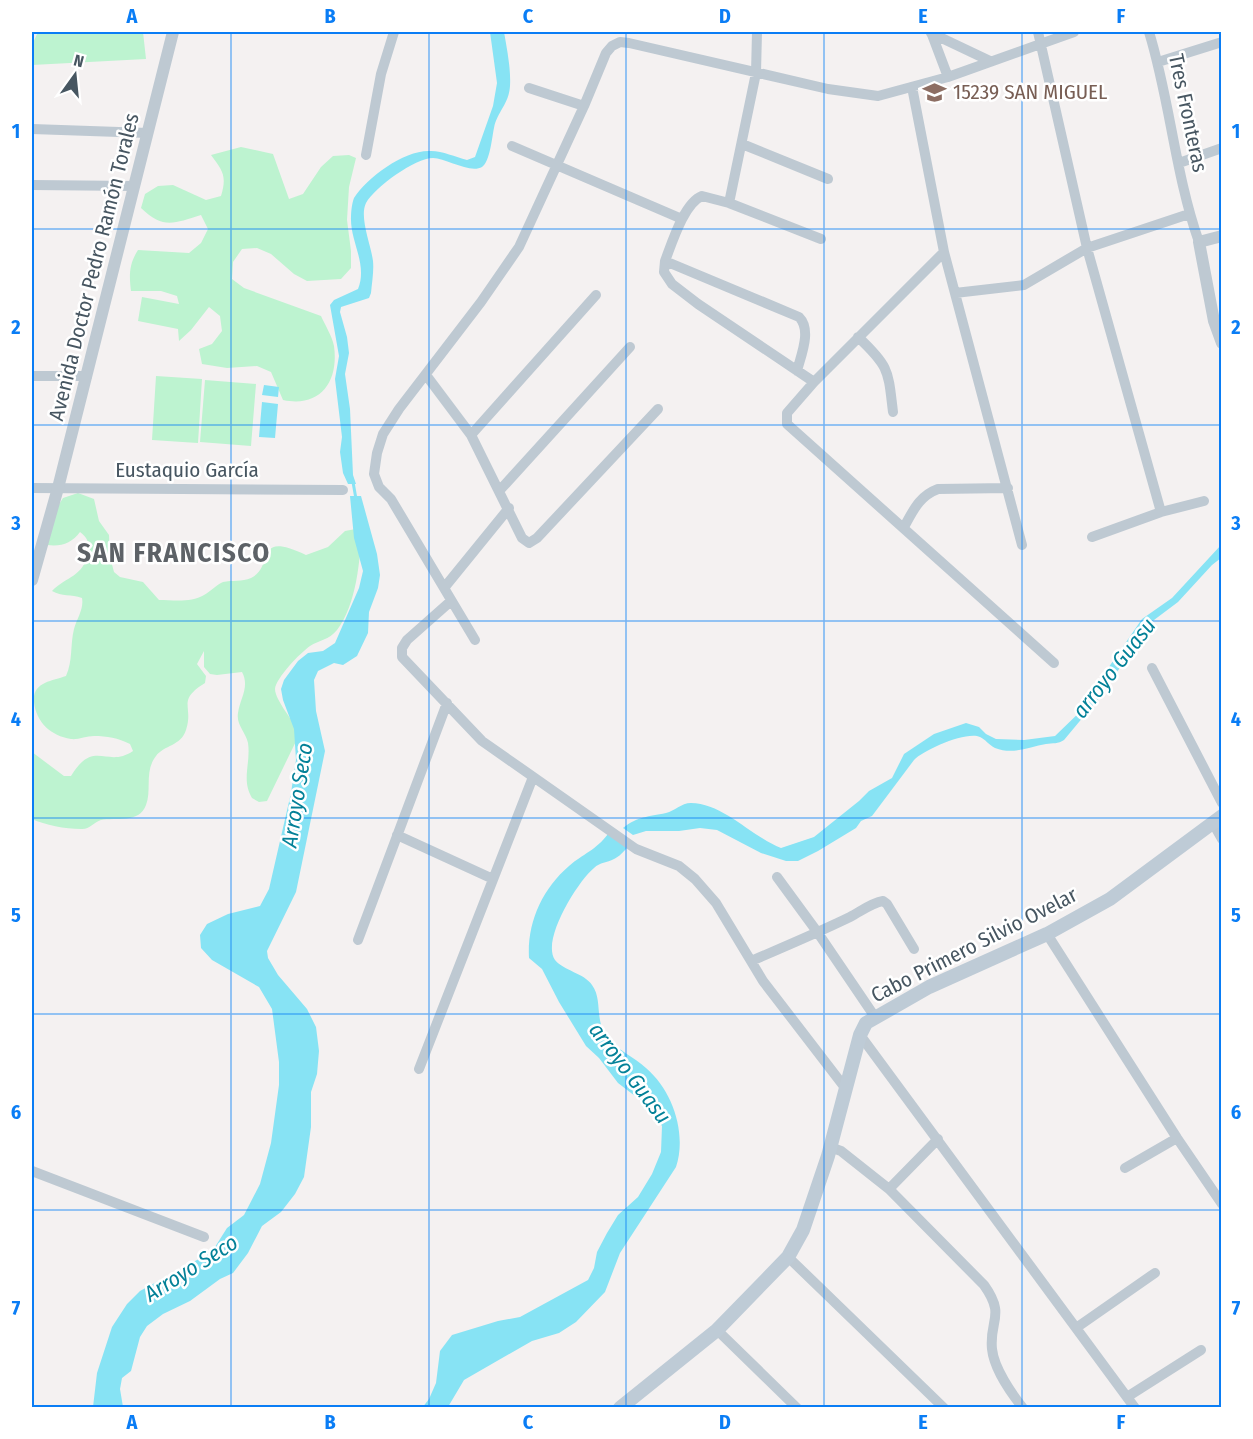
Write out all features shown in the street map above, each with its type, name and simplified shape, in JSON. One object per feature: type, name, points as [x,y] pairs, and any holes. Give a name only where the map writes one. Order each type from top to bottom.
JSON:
[{"type":"main road","name":"Cabo Primero Silvio Ovelar","points":[[620,1407],[717,1330],[788,1257],[804,1230],[830,1147],[860,1035],[866,1023],[928,987],[1047,934],[1110,899],[1217,819]]},
{"type":"street","name":"Avenida Doctor Pedro Ramón Torales","points":[[32,578],[87,376],[173,32]]},
{"type":"street","points":[[366,155],[381,74],[393,32]]},
{"type":"street","points":[[729,203],[756,73],[757,32]]},
{"type":"street","points":[[931,32],[990,62]]},
{"type":"street","points":[[931,32],[948,77]]},
{"type":"street","points":[[475,640],[391,499],[379,487],[374,474],[376,453],[383,434],[519,247],[606,53],[612,46],[620,42],[629,43],[828,89],[878,96],[948,77],[990,62],[1040,37],[1074,32]]},
{"type":"street","name":"Tres Fronteras","points":[[1149,32],[1158,62],[1189,214],[1199,242],[1214,321],[1221,343]]},
{"type":"street","points":[[1040,37],[1087,248],[1161,512]]},
{"type":"street","points":[[1158,62],[1221,42]]},
{"type":"street","points":[[912,87],[944,252],[1022,545]]},
{"type":"street","points":[[529,88],[584,106]]},
{"type":"street","points":[[32,129],[148,134]]},
{"type":"street","points":[[742,144],[828,179]]},
{"type":"street","points":[[512,146],[682,219]]},
{"type":"street","points":[[1179,163],[1221,148]]},
{"type":"street","points":[[32,185],[134,186]]},
{"type":"street","points":[[814,382],[698,304],[672,284],[663,272],[665,261],[682,219],[692,202],[702,196],[729,203],[821,240]]},
{"type":"street","points":[[954,293],[1024,285],[1087,248],[1189,214]]},
{"type":"street","points":[[1199,242],[1221,236]]},
{"type":"street","points":[[944,252],[814,382],[787,413],[787,424],[1054,663]]},
{"type":"street","points":[[665,261],[800,317],[805,322],[806,330],[797,371]]},
{"type":"street","points":[[471,435],[596,295]]},
{"type":"street","points":[[858,337],[880,358],[889,375],[893,412]]},
{"type":"street","points":[[500,490],[630,346]]},
{"type":"street","points":[[426,375],[471,435],[522,538],[529,543],[537,538],[658,410]]},
{"type":"street","points":[[32,376],[87,376]]},
{"type":"street","name":"Eustaquio García","points":[[32,488],[343,490]]},
{"type":"street","points":[[904,527],[920,499],[927,493],[938,489],[1008,488]]},
{"type":"street","points":[[1092,537],[1161,512],[1204,501]]},
{"type":"street","points":[[444,588],[509,508]]},
{"type":"street","points":[[451,601],[407,640],[402,648],[402,657],[482,741],[636,849],[679,866],[695,879],[716,903],[774,996],[846,1089]]},
{"type":"street","points":[[1152,668],[1221,803]]},
{"type":"street","points":[[358,940],[447,703]]},
{"type":"street","points":[[419,1069],[533,777]]},
{"type":"street","points":[[1217,819],[1221,838]]},
{"type":"street","points":[[397,836],[493,879]]},
{"type":"street","points":[[777,877],[875,1017]]},
{"type":"street","points":[[751,961],[818,933],[862,912],[876,902],[883,901],[914,949]]},
{"type":"street","points":[[1047,934],[1221,1204]]},
{"type":"street","points":[[860,1035],[1135,1407]]},
{"type":"street","points":[[1125,1168],[1177,1138]]},
{"type":"street","points":[[889,1189],[938,1139]]},
{"type":"street","points":[[830,1147],[841,1151],[889,1189],[990,1294],[996,1309],[993,1355],[1010,1392],[1023,1407]]},
{"type":"street","points":[[32,1171],[204,1237]]},
{"type":"street","points":[[788,1257],[944,1407]]},
{"type":"street","points":[[1076,1328],[1155,1273]]},
{"type":"street","points":[[717,1330],[797,1407]]},
{"type":"street","points":[[1127,1397],[1201,1350]]},
{"type":"green space","points":[[38,32],[143,32],[146,59],[32,65],[32,45]]},
{"type":"green space","points":[[241,147],[273,154],[289,199],[303,194],[321,167],[333,156],[349,155],[356,158],[349,187],[347,220],[351,268],[341,279],[307,281],[294,274],[271,254],[257,248],[242,249],[233,262],[232,279],[244,288],[321,316],[334,346],[333,371],[324,389],[317,396],[307,400],[283,400],[271,372],[257,366],[227,368],[202,364],[199,349],[212,344],[222,331],[220,316],[209,307],[179,341],[178,329],[138,321],[142,297],[179,304],[177,296],[161,291],[131,291],[130,270],[138,250],[189,253],[201,243],[208,229],[201,215],[170,223],[156,219],[141,208],[145,194],[158,186],[173,185],[206,200],[221,196],[224,178],[211,155]]},
{"type":"green space","points":[[156,376],[202,379],[198,443],[152,440]]},
{"type":"green space","points":[[205,380],[256,384],[251,446],[200,442]]},
{"type":"green space","points":[[78,493],[94,499],[99,521],[109,535],[110,557],[114,572],[120,577],[143,582],[159,600],[199,598],[223,582],[251,578],[263,566],[271,548],[278,546],[289,548],[306,555],[328,547],[345,531],[361,528],[356,582],[343,620],[334,633],[300,654],[276,684],[278,699],[300,733],[267,801],[259,802],[252,798],[247,785],[249,750],[238,717],[245,688],[242,672],[210,674],[204,667],[204,651],[197,664],[206,676],[205,683],[188,699],[188,722],[184,735],[159,752],[152,762],[148,799],[143,811],[133,817],[101,820],[84,829],[55,826],[32,819],[32,752],[64,776],[71,776],[79,765],[94,756],[124,756],[133,751],[130,744],[103,736],[74,739],[57,735],[41,722],[35,709],[36,690],[44,683],[66,676],[70,665],[74,629],[82,606],[82,598],[52,591],[82,567],[88,553],[88,541],[80,532],[66,543],[47,545],[46,525],[63,498]]},
{"type":"water","points":[[490,32],[504,32],[510,86],[508,98],[496,122],[485,164],[477,169],[471,169],[438,159],[425,159],[396,174],[371,196],[364,209],[373,265],[371,293],[369,298],[341,307],[340,312],[349,353],[345,374],[350,409],[353,475],[356,484],[348,484],[343,473],[340,452],[342,437],[335,379],[339,356],[330,305],[334,300],[358,289],[361,280],[360,262],[351,226],[353,200],[377,173],[410,155],[431,151],[467,160],[475,157],[493,106],[497,83]]},
{"type":"water","points":[[264,385],[279,387],[278,397],[262,395]]},
{"type":"water","points":[[262,402],[278,404],[275,438],[259,437]]},
{"type":"water","points":[[350,496],[361,496],[377,554],[380,575],[378,588],[369,612],[368,633],[357,656],[343,665],[334,663],[318,671],[314,680],[316,711],[325,751],[296,892],[267,951],[268,958],[278,975],[307,1009],[316,1027],[319,1051],[317,1074],[311,1092],[311,1127],[304,1177],[295,1194],[281,1212],[262,1226],[248,1253],[233,1273],[220,1279],[190,1301],[163,1314],[147,1326],[140,1337],[131,1371],[122,1378],[120,1389],[123,1407],[93,1407],[97,1373],[112,1327],[127,1304],[140,1291],[197,1260],[215,1247],[227,1228],[244,1215],[260,1184],[271,1143],[279,1085],[279,1062],[272,1009],[259,987],[212,960],[201,948],[200,935],[207,924],[228,914],[260,906],[269,889],[291,793],[296,760],[294,729],[281,689],[284,680],[298,661],[308,653],[323,651],[335,643],[359,588],[363,571],[354,538]]},
{"type":"water","name":"arroyo Guasu","points":[[1221,545],[1221,558],[1178,602],[1146,626],[1099,698],[1064,740],[1058,743],[1008,751],[995,748],[982,738],[974,736],[956,739],[936,747],[914,760],[872,816],[861,821],[856,828],[798,861],[786,861],[761,853],[717,830],[700,828],[679,831],[646,831],[633,835],[623,828],[638,819],[669,812],[684,804],[703,804],[726,814],[781,848],[814,837],[869,791],[892,778],[904,754],[934,734],[966,723],[979,727],[996,739],[1024,740],[1055,736],[1085,707],[1091,690],[1142,619],[1172,598]]},
{"type":"water","name":"arroyo Guasu","points":[[608,834],[628,847],[616,858],[596,866],[579,885],[563,911],[553,939],[552,951],[559,964],[592,985],[597,997],[603,1030],[607,1037],[646,1068],[664,1089],[678,1127],[680,1141],[676,1167],[620,1253],[605,1292],[576,1322],[559,1333],[532,1341],[464,1380],[448,1407],[422,1408],[436,1383],[440,1351],[452,1335],[520,1317],[588,1280],[594,1268],[597,1252],[607,1233],[618,1215],[638,1197],[652,1174],[661,1152],[662,1126],[648,1106],[618,1083],[599,1058],[586,1046],[542,969],[529,958],[534,920],[538,907],[551,885],[559,875],[599,844]]},
{"type":"waterway","name":"Arroyo Seco","points":[[353,482],[356,499]]},
{"type":"place","name":"15239 SAN MIGUEL","points":[[935,92]]},
{"type":"district","name":"SAN FRANCISCO","points":[[174,553]]}]
